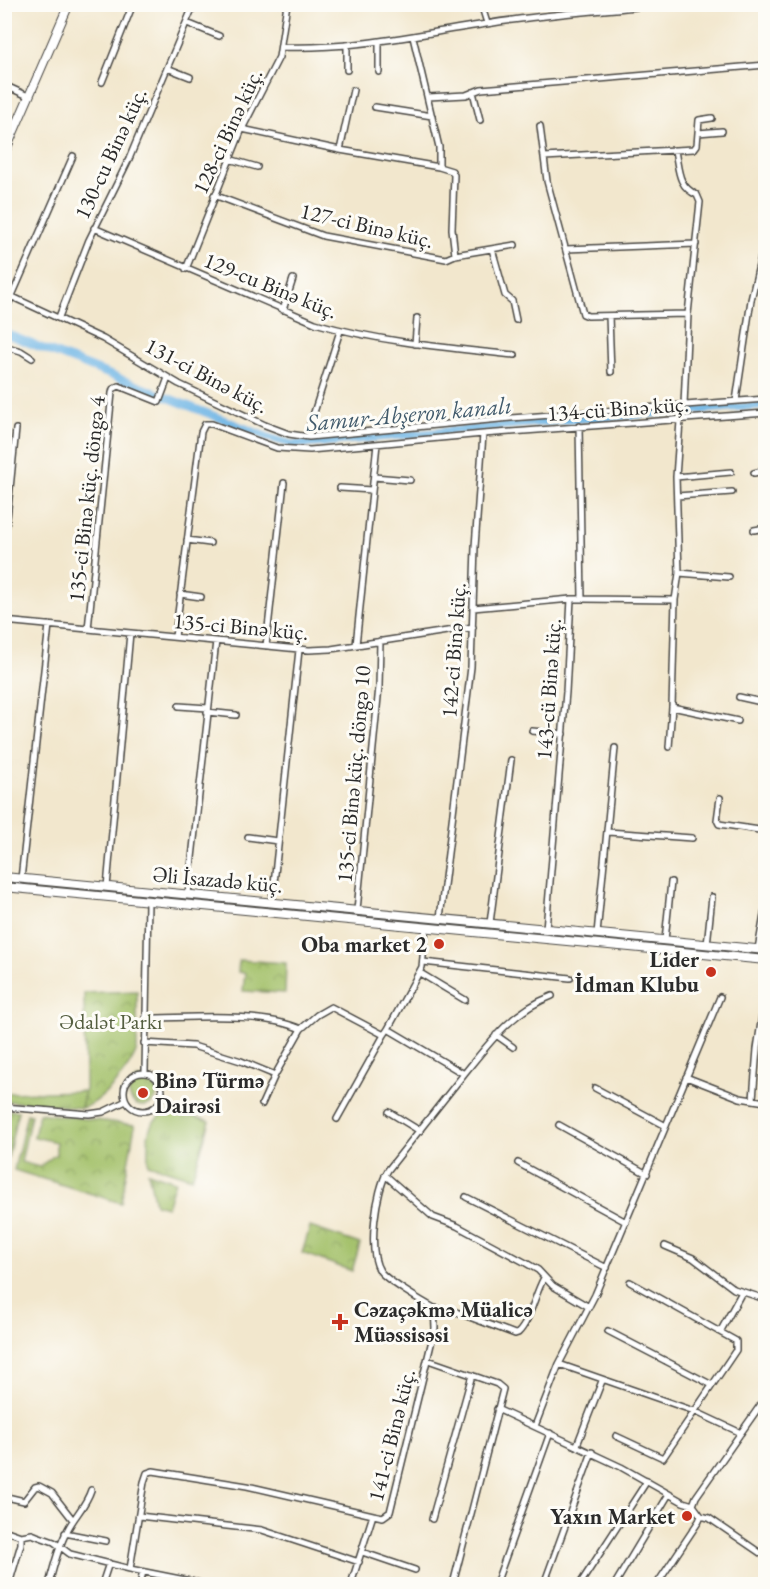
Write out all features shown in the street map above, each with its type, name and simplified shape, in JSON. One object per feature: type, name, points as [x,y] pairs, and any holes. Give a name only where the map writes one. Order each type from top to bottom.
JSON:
[{"type":"main road","points":[[4,154],[69,4]]},
{"type":"main road","name":"Əli İsazadə küç.","points":[[4,877],[440,918]]},
{"type":"main road","name":"Əli İsazadə küç.","points":[[4,887],[438,928]]},
{"type":"main road","points":[[148,901],[149,890]]},
{"type":"main road","points":[[426,927],[428,917]]},
{"type":"main road","points":[[440,918],[546,929],[762,949],[761,959],[438,928],[440,918]]},
{"type":"street","points":[[102,82],[133,4]]},
{"type":"street","name":"130-cu Binə küç.","points":[[59,317],[94,228],[129,159],[194,4]]},
{"type":"street","name":"128-ci Binə küç.","points":[[186,269],[242,129],[273,72],[282,46],[287,4]]},
{"type":"street","points":[[481,4],[487,24]]},
{"type":"street","points":[[282,46],[379,42],[487,24],[663,4]]},
{"type":"street","points":[[187,23],[219,36]]},
{"type":"street","points":[[413,38],[439,147],[439,167]]},
{"type":"street","points":[[379,42],[379,72]]},
{"type":"street","points":[[347,45],[347,70]]},
{"type":"street","points":[[428,98],[466,95],[481,89],[765,65]]},
{"type":"street","points":[[167,68],[190,77]]},
{"type":"street","points":[[4,85],[28,96]]},
{"type":"street","points":[[340,150],[353,90]]},
{"type":"street","points":[[473,92],[480,120]]},
{"type":"street","points":[[375,107],[432,116]]},
{"type":"street","points":[[544,157],[696,148],[699,120],[712,118]]},
{"type":"street","points":[[540,126],[548,181],[583,314],[588,316],[688,314]]},
{"type":"street","points":[[242,129],[452,171],[454,175],[452,229],[455,255]]},
{"type":"street","points":[[698,133],[722,131]]},
{"type":"street","points":[[675,151],[682,184],[699,197],[688,314],[684,405]]},
{"type":"street","points":[[4,314],[73,156]]},
{"type":"street","points":[[229,159],[257,167]]},
{"type":"street","name":"127-ci Binə küç.","points":[[214,195],[323,236],[446,260],[455,255],[515,244]]},
{"type":"street","name":"129-cu Binə küç.","points":[[94,228],[283,310],[340,331],[415,344],[515,355]]},
{"type":"street","points":[[736,401],[751,300],[765,235]]},
{"type":"street","points":[[566,249],[696,244]]},
{"type":"street","points":[[492,249],[505,295],[513,306],[516,320]]},
{"type":"street","points":[[283,310],[293,279]]},
{"type":"street","name":"131-ci Binə küç.","points":[[4,293],[59,317],[123,349],[168,378],[282,432],[309,437],[511,418],[765,399]]},
{"type":"street","points":[[609,316],[611,372]]},
{"type":"street","points":[[415,344],[417,318]]},
{"type":"street","points":[[309,437],[310,426],[340,331]]},
{"type":"street","points":[[4,346],[21,351],[32,358]]},
{"type":"street","name":"135-ci Binə küç. döngə 4","points":[[88,629],[113,389],[119,386],[156,402],[161,400],[168,378]]},
{"type":"street","name":"134-cü Binə küç.","points":[[186,540],[203,427],[209,423],[277,448],[310,450],[579,426],[680,421],[765,413]]},
{"type":"street","points":[[669,747],[675,600],[679,573],[676,477],[680,421]]},
{"type":"street","name":"143-cü Binə küç.","points":[[546,929],[563,734],[571,599],[582,599],[579,426]]},
{"type":"street","points":[[4,548],[16,429]]},
{"type":"street","name":"142-ci Binə küç.","points":[[440,918],[470,688],[483,434]]},
{"type":"street","points":[[356,645],[378,444]]},
{"type":"street","points":[[754,473],[765,470]]},
{"type":"street","points":[[676,477],[731,472]]},
{"type":"street","points":[[374,477],[410,480]]},
{"type":"street","points":[[266,646],[284,483]]},
{"type":"street","points":[[340,488],[372,490]]},
{"type":"street","points":[[676,496],[732,492]]},
{"type":"street","points":[[754,530],[765,528]]},
{"type":"street","points":[[175,637],[186,540],[210,543]]},
{"type":"street","points":[[679,573],[729,577]]},
{"type":"street","points":[[180,594],[201,597]]},
{"type":"street","points":[[473,608],[571,599]]},
{"type":"street","points":[[582,599],[675,600]]},
{"type":"street","name":"135-ci Binə küç.","points":[[4,621],[299,650],[319,650],[473,627]]},
{"type":"street","points":[[21,879],[49,626]]},
{"type":"street","points":[[107,887],[130,633]]},
{"type":"street","points":[[188,894],[216,641]]},
{"type":"street","name":"135-ci Binə küç. döngə 10","points":[[357,910],[379,687],[380,641]]},
{"type":"street","points":[[272,902],[299,650]]},
{"type":"street","points":[[740,698],[765,703]]},
{"type":"street","points":[[179,706],[236,715]]},
{"type":"street","points":[[672,707],[738,721]]},
{"type":"street","points":[[532,731],[563,734]]},
{"type":"street","points":[[597,934],[615,748]]},
{"type":"street","points":[[490,923],[511,760]]},
{"type":"street","points":[[720,798],[717,820],[719,824],[765,831]]},
{"type":"street","points":[[608,832],[692,838]]},
{"type":"street","points":[[248,837],[278,841]]},
{"type":"street","points":[[665,940],[671,882]]},
{"type":"street","points":[[707,945],[712,897]]},
{"type":"street","points":[[145,1072],[148,901]]},
{"type":"street","points":[[762,949],[765,904]]},
{"type":"street","points":[[337,1119],[420,972],[426,927]]},
{"type":"street","points":[[423,962],[570,978]]},
{"type":"street","points":[[420,972],[465,1000]]},
{"type":"street","points":[[753,1099],[754,1076],[764,1015],[765,989]]},
{"type":"street","points":[[544,1278],[523,1327],[514,1334],[456,1312],[434,1308],[384,1276],[378,1268],[373,1225],[385,1175],[496,1035],[512,1018],[538,1001],[552,996]]},
{"type":"street","points":[[535,1426],[559,1364],[607,1268],[720,997]]},
{"type":"street","points":[[262,1104],[301,1029],[317,1015],[331,1007],[386,1032],[465,1074]]},
{"type":"street","points":[[145,1018],[246,1018],[301,1029]]},
{"type":"street","points":[[496,1035],[513,1047]]},
{"type":"street","points":[[144,1043],[193,1046],[241,1061],[275,1076]]},
{"type":"street","points":[[145,1072],[156,1077],[161,1084],[163,1092],[159,1104],[152,1109],[144,1111],[132,1108],[126,1101],[124,1093],[127,1081],[133,1075],[145,1072]]},
{"type":"street","points":[[686,1077],[730,1095],[765,1102]]},
{"type":"street","points":[[595,1088],[666,1126]]},
{"type":"street","points":[[4,1107],[89,1114],[103,1112],[126,1101]]},
{"type":"street","points":[[389,1112],[420,1131]]},
{"type":"street","points":[[559,1125],[646,1173]]},
{"type":"street","points":[[518,1164],[626,1222]]},
{"type":"street","points":[[385,1175],[433,1217],[457,1226],[526,1263],[538,1270],[553,1286],[589,1307]]},
{"type":"street","points":[[466,1197],[607,1268]]},
{"type":"street","points":[[665,1246],[693,1258],[728,1286],[759,1297]]},
{"type":"street","points":[[616,1436],[663,1458],[737,1345],[736,1341],[630,1282]]},
{"type":"street","points":[[720,1332],[742,1292]]},
{"type":"street","name":"141-ci Binə küç.","points":[[351,1584],[373,1515],[383,1517],[390,1512],[435,1328],[434,1308]]},
{"type":"street","points":[[608,1331],[712,1384]]},
{"type":"street","points":[[428,1360],[502,1387],[453,1584]]},
{"type":"street","points":[[559,1364],[602,1381],[694,1411],[741,1433]]},
{"type":"street","points":[[432,1518],[472,1375]]},
{"type":"street","points":[[578,1445],[602,1381]]},
{"type":"street","points":[[693,1505],[696,1497],[765,1397]]},
{"type":"street","points":[[497,1409],[578,1445],[682,1502],[693,1505],[701,1516],[709,1518],[765,1557]]},
{"type":"street","points":[[496,1584],[550,1433]]},
{"type":"street","points":[[544,1584],[592,1452]]},
{"type":"street","points":[[130,1569],[144,1482],[147,1473],[153,1471],[247,1486],[373,1515]]},
{"type":"street","points":[[580,1584],[647,1481]]},
{"type":"street","points":[[4,1498],[24,1502],[35,1486],[39,1486],[52,1493],[73,1520]]},
{"type":"street","points":[[48,1584],[60,1546],[73,1520],[87,1502],[91,1490]]},
{"type":"street","points":[[615,1584],[669,1494]]},
{"type":"street","points":[[139,1516],[252,1528],[359,1562]]},
{"type":"street","points":[[657,1584],[701,1516]]},
{"type":"street","points":[[4,1530],[21,1536],[32,1534],[54,1542],[70,1554],[181,1582],[205,1584]]},
{"type":"street","points":[[66,1533],[106,1541]]},
{"type":"street","points":[[8,1582],[21,1544],[21,1536]]},
{"type":"street","points":[[362,1552],[415,1570]]},
{"type":"street","points":[[102,1584],[109,1563]]},
{"type":"street","points":[[140,1584],[143,1572]]},
{"type":"green space","points":[[239,960],[286,963],[285,993],[243,991],[245,973],[238,972]]},
{"type":"green space","name":"Ədalət Parkı","points":[[137,991],[137,1050],[114,1085],[97,1100],[81,1108],[85,1091],[84,993]]},
{"type":"green space","name":"Binə Türmə Dairəsi","points":[[143,1078],[153,1082],[157,1092],[153,1102],[143,1106],[133,1102],[129,1092],[133,1082]]},
{"type":"green space","points":[[85,1091],[81,1108],[5,1101],[4,1093]]},
{"type":"green space","points":[[5,1110],[18,1111],[8,1157],[5,1156]]},
{"type":"green space","points":[[175,1111],[210,1121],[192,1178],[148,1164],[148,1137],[152,1123],[157,1118]]},
{"type":"green space","points":[[39,1113],[135,1125],[121,1203],[14,1170],[27,1114],[31,1115],[21,1162],[39,1167],[56,1154],[56,1142],[34,1137]]},
{"type":"green space","points":[[148,1172],[175,1181],[167,1207],[155,1204]]},
{"type":"green space","points":[[310,1227],[360,1244],[352,1271],[302,1253]]},
{"type":"waterway","name":"Samur-Abşeron kanalı","points":[[4,333],[270,438],[292,444],[766,405]]},
{"type":"place","name":"Oba market 2","points":[[439,944]]},
{"type":"place","name":"Lider İdman Klubu","points":[[711,972]]},
{"type":"place","name":"Binə Türmə Dairəsi","points":[[143,1093]]},
{"type":"place","name":"Cəzaçəkmə Müalicə Müəssisəsi","points":[[340,1322]]},
{"type":"place","name":"Yaxın Market","points":[[687,1516]]}]
